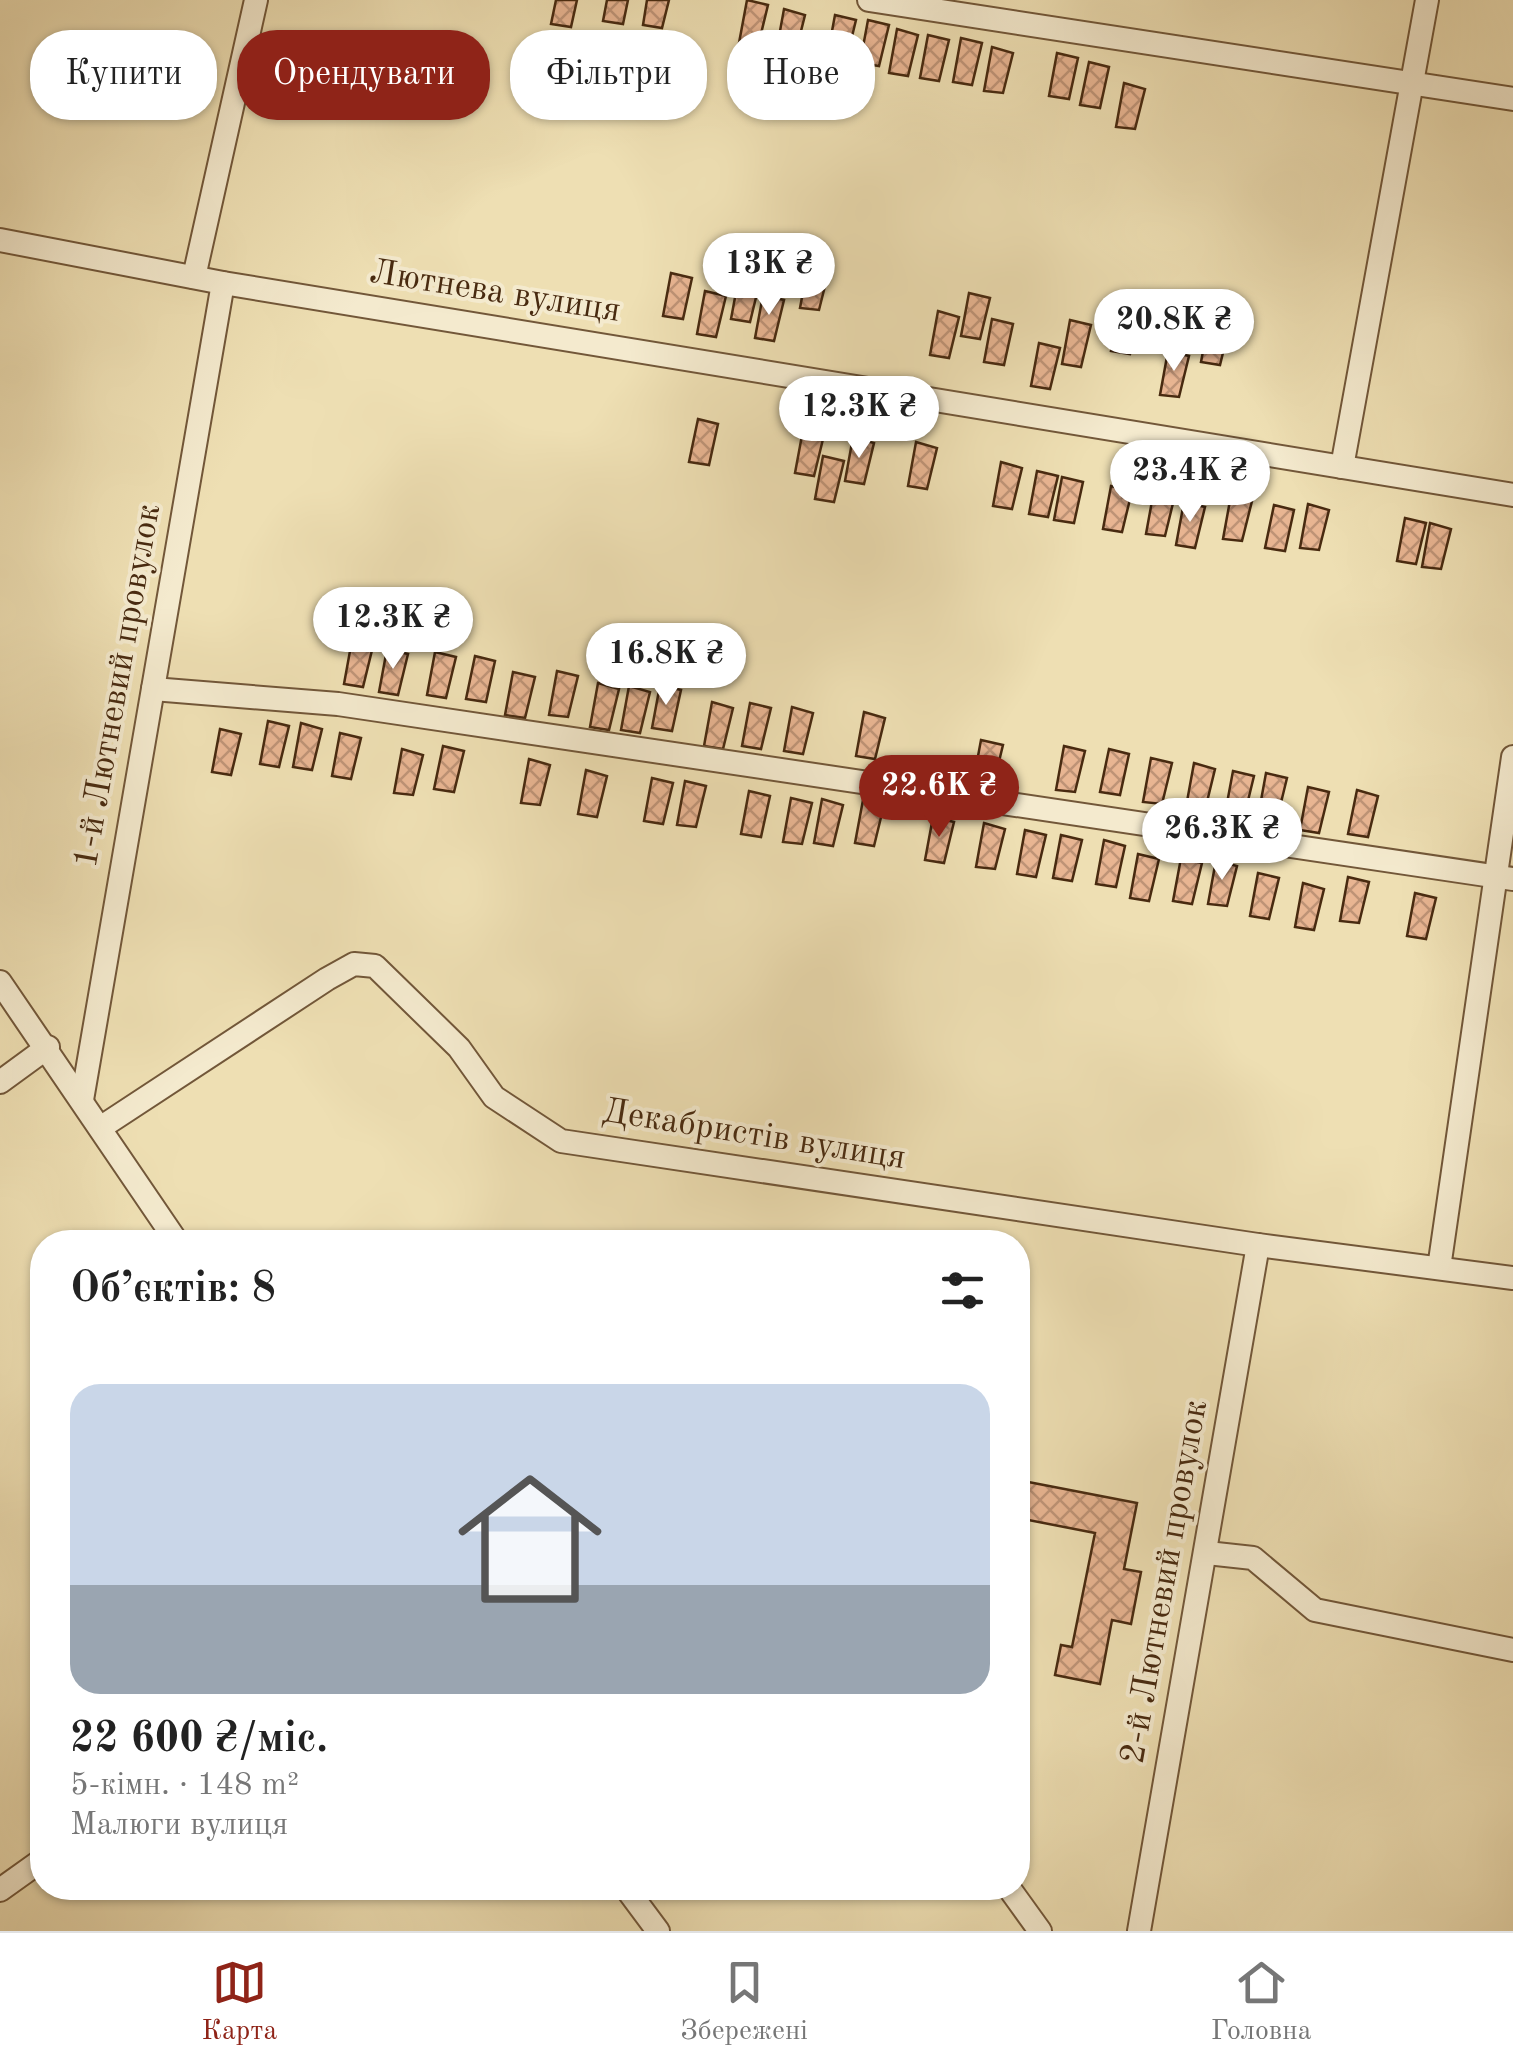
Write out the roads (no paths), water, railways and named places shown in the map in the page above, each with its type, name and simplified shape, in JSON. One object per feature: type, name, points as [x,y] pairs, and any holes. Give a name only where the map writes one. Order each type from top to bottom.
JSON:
[{"type":"street","points":[[194,277],[256,0]]},
{"type":"street","points":[[869,0],[1513,99]]},
{"type":"street","points":[[1342,467],[1427,0]]},
{"type":"street","name":"Лютнева вулиця","points":[[0,240],[222,283],[1513,494]]},
{"type":"street","name":"1-й Лютневий провулок","points":[[82,1100],[222,283]]},
{"type":"street","points":[[153,689],[338,704],[1504,878]]},
{"type":"street","points":[[1438,1268],[1504,878],[1513,757]]},
{"type":"street","name":"Декабристів вулиця","points":[[100,1128],[327,978],[354,964],[375,966],[459,1048],[494,1097],[561,1141],[1258,1246],[1513,1278]]},
{"type":"street","points":[[0,982],[48,1047],[169,1230]]},
{"type":"street","points":[[0,1082],[48,1047]]},
{"type":"street","name":"2-й Лютневий провулок","points":[[1139,1931],[1258,1246]]},
{"type":"street","points":[[1207,1553],[1253,1558],[1315,1610],[1513,1650]]},
{"type":"street","points":[[0,1890],[30,1869]]},
{"type":"street","points":[[635,1900],[658,1931]]},
{"type":"street","points":[[1018,1900],[1040,1931]]}]
